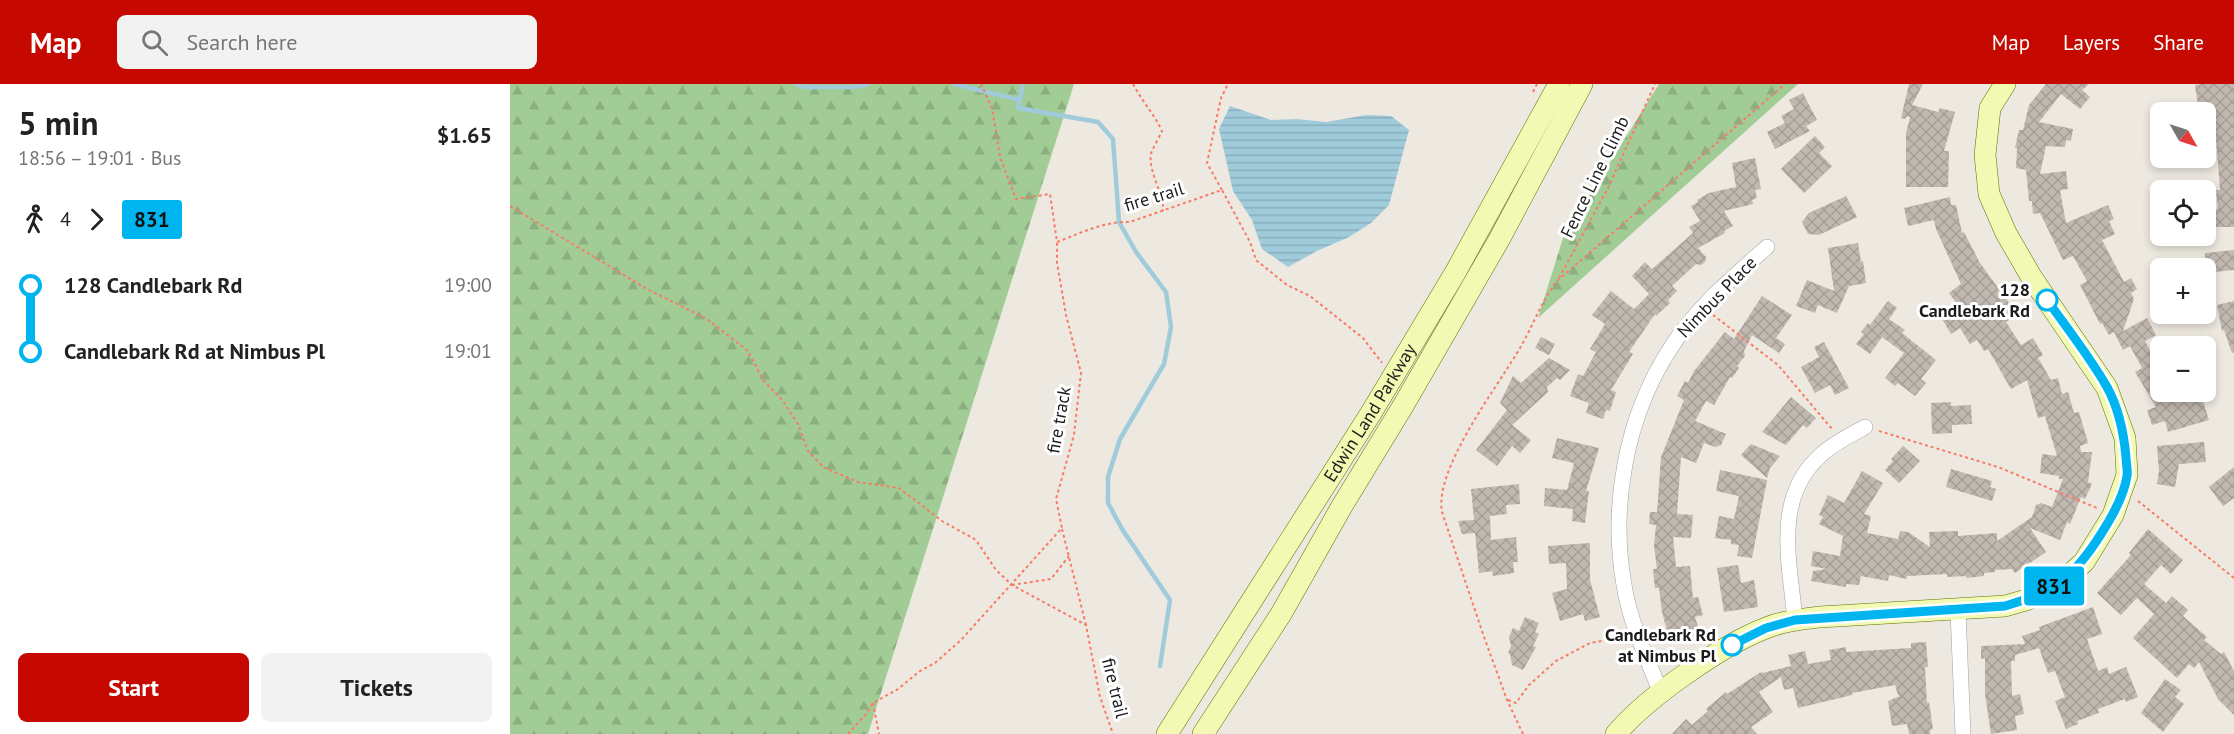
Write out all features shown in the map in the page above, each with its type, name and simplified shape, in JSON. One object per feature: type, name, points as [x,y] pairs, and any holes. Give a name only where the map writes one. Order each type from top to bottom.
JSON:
[{"type":"main road","name":"Edwin Land Parkway","points":[[1167,734],[1371,413],[1455,273],[1558,84]]},
{"type":"main road","name":"Edwin Land Parkway","points":[[1203,734],[1281,614],[1342,506],[1403,406],[1500,238],[1582,84]]},
{"type":"main road","points":[[1616,734],[1634,714],[1661,693],[1732,645],[1766,628],[1795,620],[2005,606],[2026,600],[2067,578],[2084,562],[2114,515],[2127,475],[2125,438],[2108,388],[2032,278],[2006,232],[1989,194],[1985,155],[1990,108],[2005,84]]},
{"type":"street","name":"Nimbus Place","points":[[1661,693],[1632,615],[1624,586],[1619,525],[1626,457],[1652,379],[1671,348],[1703,307],[1767,247]]},
{"type":"street","points":[[1795,620],[1787,539],[1791,503],[1801,480],[1822,453],[1864,427]]},
{"type":"street","points":[[1958,610],[1963,734]]},
{"type":"path","points":[[981,84],[992,108],[1000,157],[1016,199],[1050,194],[1057,242]]},
{"type":"path","points":[[1133,84],[1155,117],[1161,131],[1151,154],[1156,186],[1164,199],[1163,211]]},
{"type":"path","points":[[1228,84],[1221,98],[1207,163],[1250,242],[1256,260],[1287,285],[1310,296],[1363,338],[1382,363]]},
{"type":"path","points":[[1532,94],[1537,84]]},
{"type":"path","name":"Fence Line Climb","points":[[1557,281],[1608,188],[1655,84]]},
{"type":"path","points":[[1523,734],[1507,700],[1444,520],[1441,492],[1451,465],[1480,409],[1519,351],[1547,294],[1557,281],[1785,84]]},
{"type":"path","name":"fire trail","points":[[1057,242],[1098,226],[1130,222],[1222,190]]},
{"type":"path","points":[[510,206],[647,289],[707,319],[748,351],[763,380],[783,401],[798,424],[808,452],[823,467],[858,482],[900,488],[942,521],[976,540],[996,570],[1012,585],[1086,625]]},
{"type":"path","name":"fire track","points":[[1057,242],[1057,263],[1066,315],[1081,373],[1074,435],[1056,499],[1069,556]]},
{"type":"path","points":[[1703,307],[1778,365],[1841,440]]},
{"type":"path","points":[[1864,427],[1998,467],[2114,515]]},
{"type":"path","points":[[2122,489],[2234,578]]},
{"type":"path","points":[[848,734],[873,703],[898,689],[948,653],[972,630],[1062,528]]},
{"type":"path","points":[[1012,585],[1051,579],[1069,556]]},
{"type":"path","name":"fire trail","points":[[1069,556],[1100,697],[1113,734]]},
{"type":"path","points":[[1507,700],[1516,703],[1537,677],[1556,661],[1578,648],[1590,642],[1612,639],[1632,615]]},
{"type":"path","points":[[873,703],[879,734]]},
{"type":"green space","points":[[510,84],[1074,84],[868,734],[510,734]]},
{"type":"green space","points":[[1659,84],[1798,84],[1538,318],[1563,238]]},
{"type":"water","points":[[1230,106],[1271,120],[1296,119],[1326,122],[1366,115],[1391,116],[1409,130],[1389,205],[1371,223],[1349,237],[1288,267],[1262,249],[1252,220],[1233,191],[1219,129]]},
{"type":"building","points":[[1909,84],[1923,84],[1912,105],[1938,112],[1940,108],[1955,112],[1944,151],[1949,151],[1948,187],[1906,187],[1906,133],[1910,117],[1901,118]]},
{"type":"building","points":[[2046,84],[2089,84],[2082,90],[2090,97],[2080,109],[2061,94],[2039,122],[2073,129],[2071,141],[2066,140],[2065,147],[2046,146],[2040,174],[2066,171],[2068,189],[2060,190],[2066,223],[2108,205],[2114,219],[2109,221],[2115,234],[2102,240],[2124,282],[2131,278],[2137,289],[2131,293],[2134,299],[2123,331],[2147,318],[2156,335],[2150,336],[2145,341],[2150,351],[2150,397],[2135,372],[2142,368],[2130,346],[2123,350],[2114,332],[2109,335],[2102,323],[2100,324],[2080,285],[2087,281],[2073,256],[2063,260],[2040,213],[2033,214],[2032,201],[2029,201],[2026,170],[2016,168],[2017,148],[2015,148],[2019,130],[2023,130],[2029,105]]},
{"type":"building","points":[[2234,84],[2234,227],[2216,227],[2216,209],[2218,209],[2216,190],[2220,190],[2216,102],[2197,102],[2195,85]]},
{"type":"building","points":[[1803,93],[1817,120],[1806,126],[1810,131],[1775,149],[1767,132],[1785,123],[1781,116],[1794,109],[1789,100]]},
{"type":"building","points":[[1815,136],[1825,147],[1819,153],[1832,166],[1804,193],[1781,169]]},
{"type":"building","points":[[1755,158],[1761,189],[1755,190],[1757,198],[1752,200],[1753,204],[1724,211],[1733,226],[1698,248],[1706,257],[1705,262],[1701,265],[1696,264],[1672,286],[1677,291],[1668,300],[1670,303],[1656,316],[1655,314],[1629,352],[1633,354],[1611,390],[1616,392],[1610,411],[1606,410],[1603,419],[1586,413],[1589,403],[1570,396],[1578,374],[1583,376],[1596,352],[1590,349],[1605,324],[1592,315],[1611,291],[1634,309],[1649,294],[1632,276],[1645,262],[1652,269],[1693,233],[1689,227],[1700,221],[1691,206],[1698,202],[1697,200],[1709,193],[1736,187],[1732,163]]},
{"type":"building","points":[[1846,196],[1857,217],[1819,235],[1808,234],[1802,222],[1809,213]]},
{"type":"building","points":[[1950,197],[1951,205],[1956,205],[1962,233],[1964,232],[1980,263],[2018,315],[2006,322],[2021,345],[2033,338],[2043,355],[2038,358],[2051,380],[2058,378],[2062,394],[2068,392],[2074,413],[2079,412],[2088,443],[2080,446],[2081,452],[2092,452],[2088,482],[2092,484],[2085,499],[2081,497],[2070,524],[2067,522],[2060,540],[2030,528],[2046,552],[2015,573],[2012,569],[1995,570],[1995,572],[1984,573],[1984,576],[1966,578],[1966,576],[1947,577],[1947,574],[1907,576],[1906,579],[1889,575],[1888,581],[1861,576],[1859,585],[1846,584],[1846,587],[1811,581],[1813,571],[1827,569],[1811,566],[1813,551],[1840,556],[1843,536],[1819,524],[1823,517],[1819,515],[1828,495],[1844,503],[1862,471],[1883,483],[1864,514],[1871,516],[1867,533],[1898,539],[1900,531],[1908,532],[1930,547],[1929,532],[1958,531],[1958,536],[1997,533],[1997,541],[2032,517],[2036,505],[2041,503],[2052,507],[2063,479],[2059,479],[2059,476],[2040,473],[2042,454],[2057,456],[2045,416],[2038,418],[2027,380],[2011,389],[1988,349],[1984,351],[1977,340],[1970,344],[1960,328],[1951,334],[1942,319],[1960,308],[1949,293],[1961,284],[1934,220],[1908,226],[1904,208]]},
{"type":"building","points":[[1858,243],[1866,283],[1849,286],[1837,313],[1818,305],[1815,313],[1796,306],[1807,280],[1834,291],[1828,248]]},
{"type":"building","points":[[2234,250],[2234,270],[2216,272],[2216,258],[2205,258],[2205,253]]},
{"type":"building","points":[[1762,296],[1792,315],[1776,338],[1785,344],[1779,353],[1752,335],[1744,351],[1745,356],[1737,366],[1739,368],[1732,378],[1730,377],[1714,405],[1706,401],[1695,421],[1726,434],[1721,445],[1715,447],[1704,443],[1696,463],[1681,457],[1677,514],[1693,515],[1691,538],[1673,537],[1676,567],[1690,566],[1693,598],[1698,597],[1703,615],[1695,617],[1700,633],[1670,642],[1662,612],[1659,588],[1655,588],[1653,569],[1657,569],[1654,546],[1656,525],[1649,524],[1650,512],[1657,512],[1661,457],[1684,400],[1677,396],[1685,381],[1688,383],[1694,371],[1725,332],[1734,339]]},
{"type":"building","points":[[1888,301],[1897,308],[1889,319],[1905,330],[1902,333],[1936,360],[1921,379],[1926,383],[1915,396],[1898,383],[1895,386],[1885,378],[1904,353],[1882,337],[1870,354],[1856,344],[1864,334],[1861,332],[1868,323],[1870,325]]},
{"type":"building","points":[[2234,301],[2234,352],[2232,353],[2224,330],[2222,331],[2217,305]]},
{"type":"building","points":[[1541,337],[1555,344],[1549,355],[1535,348]]},
{"type":"building","points":[[1824,342],[1849,388],[1835,395],[1830,385],[1815,393],[1801,367],[1819,357],[1814,347]]},
{"type":"building","points":[[1549,358],[1570,370],[1560,380],[1557,378],[1547,387],[1548,392],[1512,425],[1531,440],[1520,453],[1512,446],[1497,466],[1476,450],[1507,410],[1500,403],[1513,376],[1521,383]]},
{"type":"building","points":[[1791,397],[1816,418],[1807,428],[1803,425],[1786,445],[1762,432]]},
{"type":"building","points":[[1951,402],[1951,406],[1971,405],[1972,424],[1952,425],[1952,433],[1932,434],[1931,403]]},
{"type":"building","points":[[2153,402],[2203,402],[2209,420],[2168,432],[2165,421],[2152,425],[2147,410],[2156,407]]},
{"type":"building","points":[[1557,438],[1599,448],[1586,491],[1589,491],[1585,523],[1572,521],[1573,509],[1544,506],[1545,488],[1567,490],[1574,463],[1552,458]]},
{"type":"building","points":[[2204,442],[2206,462],[2179,464],[2175,487],[2157,484],[2159,471],[2157,446]]},
{"type":"building","points":[[1751,444],[1780,456],[1770,468],[1767,478],[1741,455]]},
{"type":"building","points":[[1903,446],[1920,461],[1899,483],[1885,470]]},
{"type":"building","points":[[2234,467],[2234,498],[2223,506],[2209,487]]},
{"type":"building","points":[[1951,469],[1992,481],[1990,487],[1996,489],[1992,501],[1946,487]]},
{"type":"building","points":[[1720,470],[1767,480],[1752,558],[1737,556],[1739,545],[1731,544],[1731,540],[1715,538],[1719,516],[1734,519],[1739,496],[1716,491]]},
{"type":"building","points":[[1519,484],[1520,504],[1506,505],[1507,514],[1490,516],[1491,540],[1516,537],[1518,562],[1513,562],[1514,573],[1493,576],[1492,571],[1479,573],[1475,533],[1462,534],[1458,521],[1474,520],[1471,489]]},
{"type":"building","points":[[2148,529],[2183,560],[2171,574],[2161,565],[2144,584],[2166,603],[2172,596],[2188,610],[2183,616],[2207,637],[2204,640],[2221,654],[2224,652],[2234,671],[2234,715],[2218,699],[2199,662],[2194,668],[2189,664],[2177,678],[2133,638],[2154,614],[2137,598],[2121,615],[2097,593],[2131,555],[2129,553]]},
{"type":"building","points":[[1590,543],[1590,580],[1600,617],[1585,621],[1583,614],[1560,621],[1552,593],[1567,589],[1566,563],[1549,564],[1548,546]]},
{"type":"building","points":[[1738,565],[1741,583],[1754,580],[1758,607],[1724,612],[1717,568]]},
{"type":"building","points":[[2093,607],[2102,634],[2087,639],[2098,671],[2107,667],[2109,674],[2126,667],[2138,697],[2126,702],[2125,699],[2098,709],[2099,713],[2077,721],[2078,724],[2066,729],[2055,701],[2065,697],[2055,671],[2048,673],[2039,648],[2015,655],[2015,661],[2011,661],[2012,696],[2020,694],[2024,714],[2015,716],[2017,730],[1991,734],[1985,694],[1985,658],[1981,659],[1981,646],[2025,644],[2022,636],[2040,630],[2039,627]]},
{"type":"building","points":[[1525,617],[1539,623],[1535,632],[1539,634],[1533,646],[1536,647],[1523,670],[1512,665],[1508,653],[1511,646],[1509,637],[1513,628],[1519,631]]},
{"type":"building","points":[[1926,642],[1927,703],[1929,702],[1933,729],[1930,730],[1930,734],[1909,734],[1907,724],[1892,726],[1888,701],[1900,696],[1895,685],[1852,693],[1852,695],[1798,708],[1793,688],[1784,690],[1781,677],[1759,692],[1773,712],[1751,727],[1757,734],[1672,734],[1686,719],[1692,725],[1726,692],[1727,694],[1761,672],[1791,666],[1788,655],[1805,651],[1808,664],[1831,660],[1829,650],[1846,647],[1846,652],[1911,648],[1911,643]]},
{"type":"building","points":[[2165,679],[2181,690],[2175,697],[2184,704],[2163,732],[2141,713]]},
{"type":"waterway","points":[[796,84],[804,87],[854,87],[869,84]]},
{"type":"waterway","points":[[954,84],[1020,100]]},
{"type":"waterway","points":[[1023,84],[1018,108],[1098,122],[1113,139],[1119,222],[1136,252],[1166,292],[1171,327],[1164,364],[1120,439],[1108,477],[1108,503],[1122,529],[1170,600],[1160,666]]},
{"type":"bus line","name":"831","points":[[1732,645],[1766,628],[1795,620],[2005,606],[2046,591],[2067,578],[2084,562],[2114,515],[2127,475],[2125,438],[2108,388],[2047,300]]},
{"type":"place","name":"128 Candlebark Rd","points":[[2047,300]]},
{"type":"place","name":"Candlebark Rd at Nimbus Pl","points":[[1732,645]]}]
